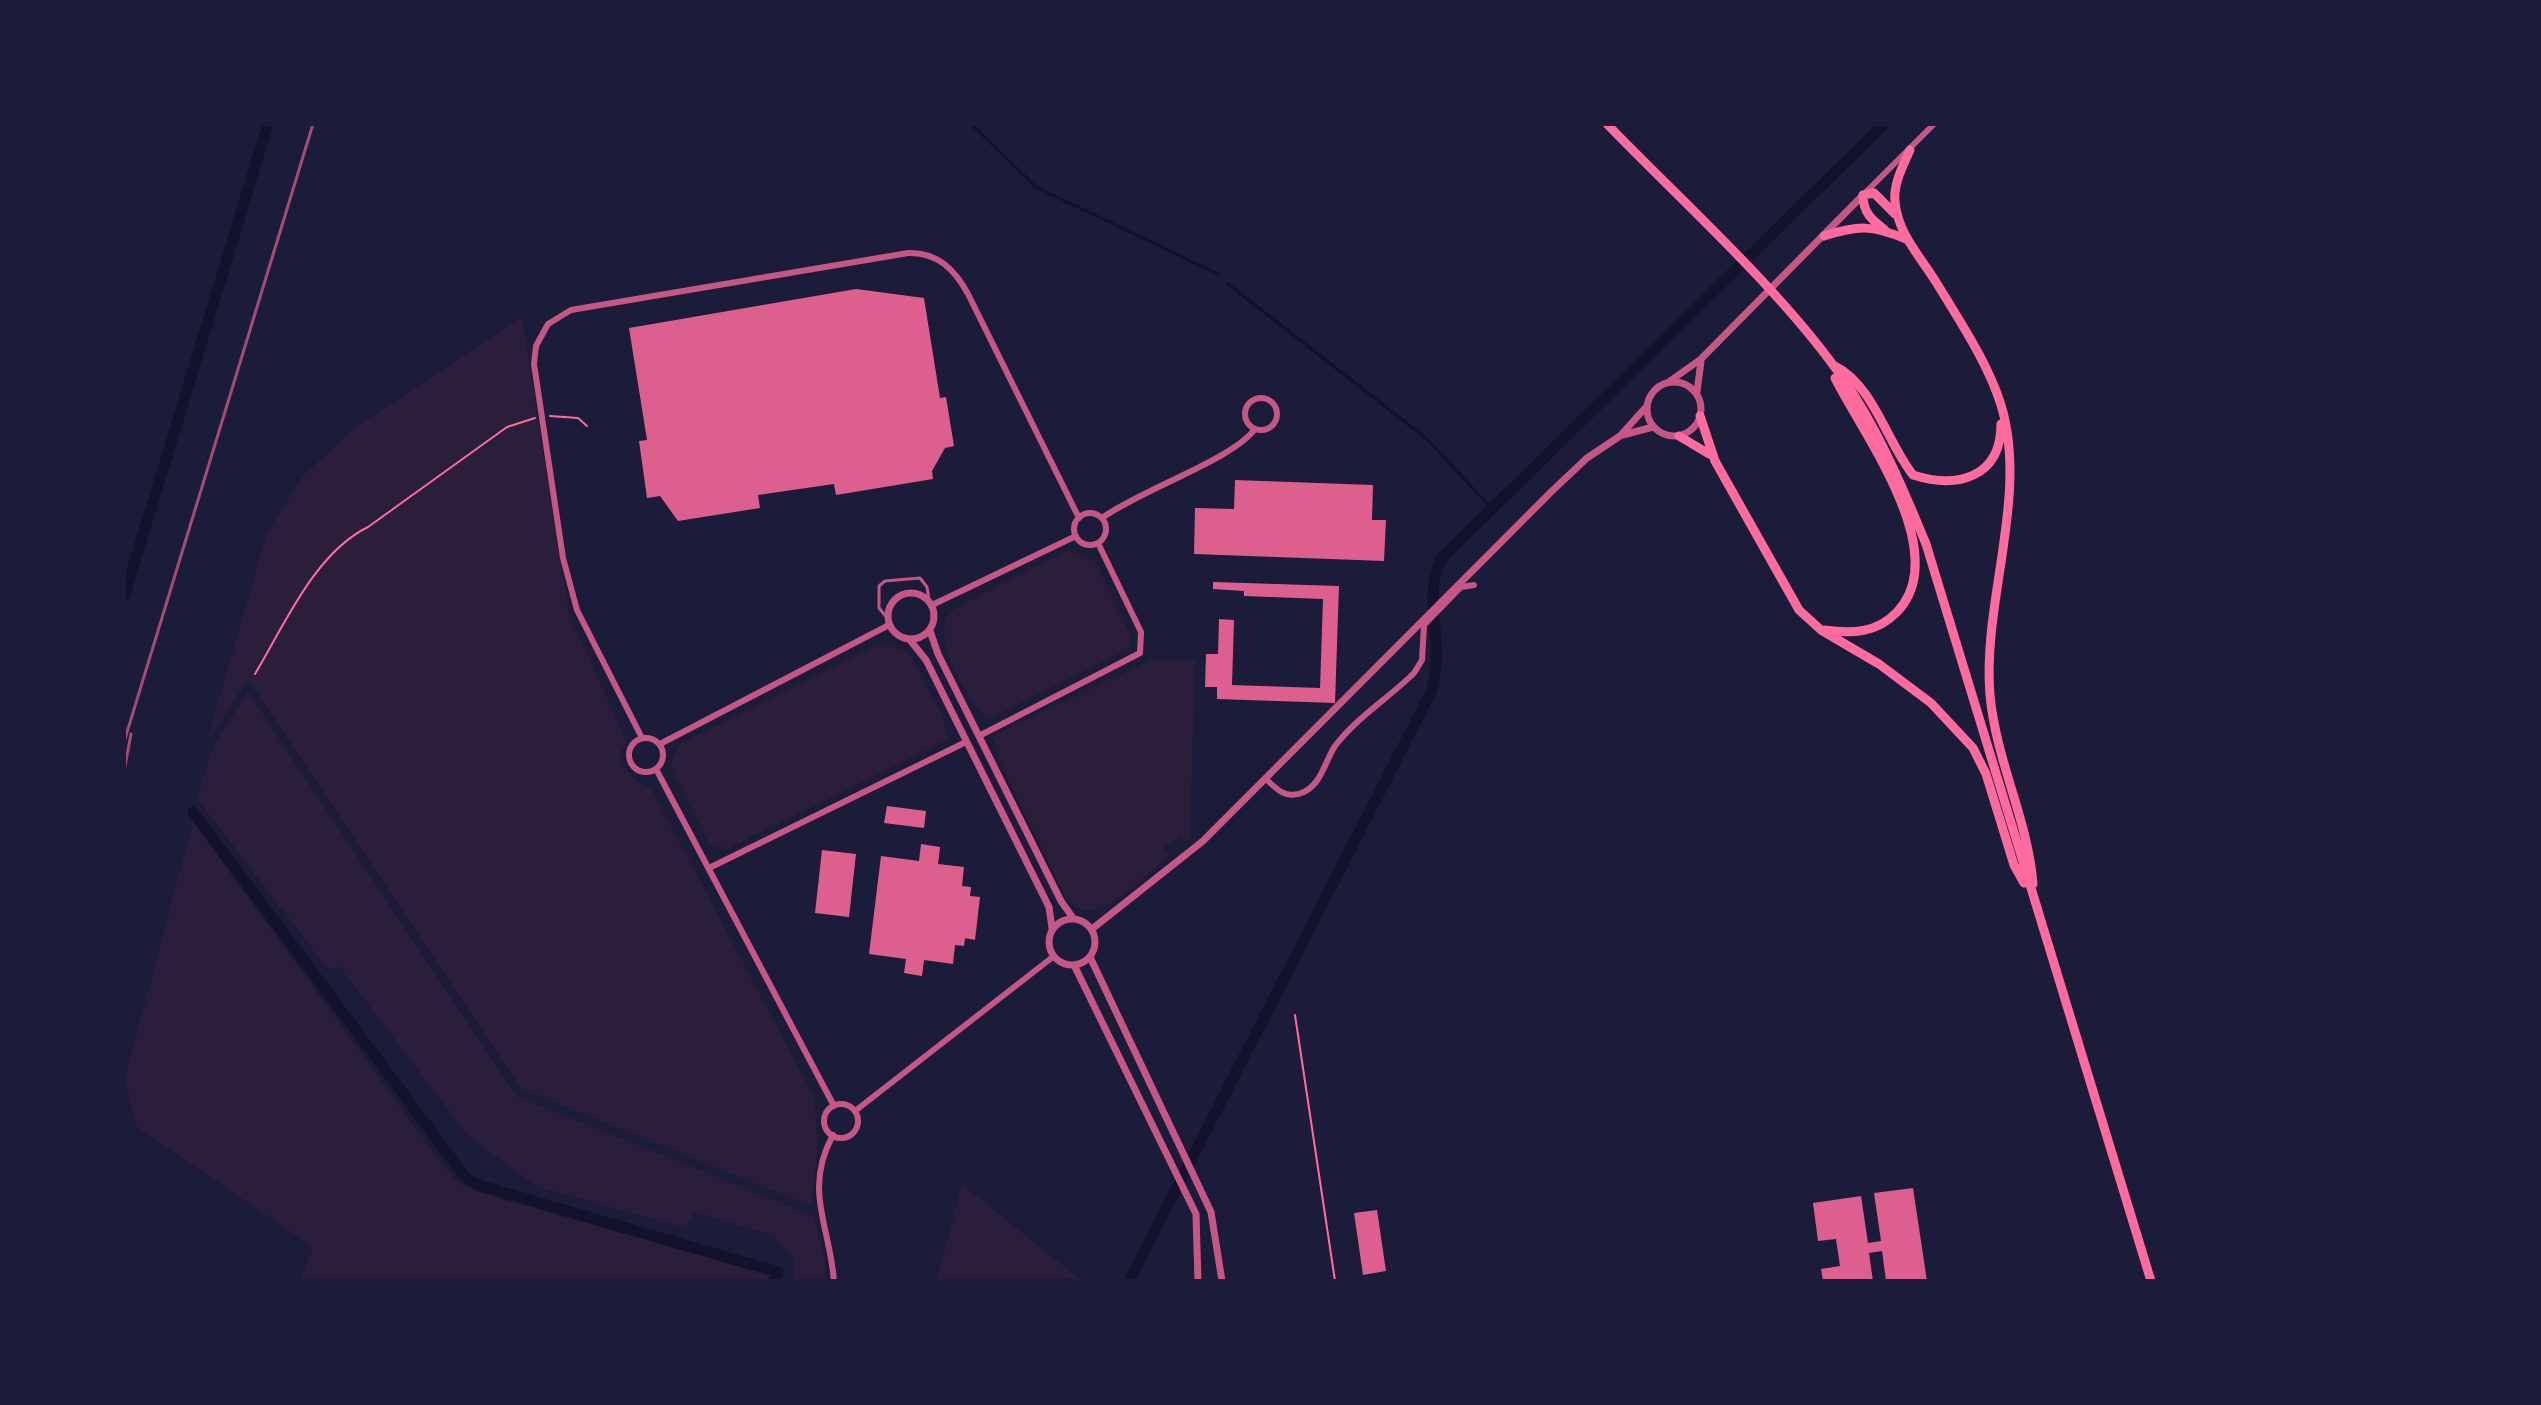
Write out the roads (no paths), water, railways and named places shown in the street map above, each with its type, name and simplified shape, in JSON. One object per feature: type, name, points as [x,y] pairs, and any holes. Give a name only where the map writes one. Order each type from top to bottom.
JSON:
[{"type":"highway","points":[[1607,124],[1781,304],[1831,364],[1877,436],[1926,544],[2151,1281]]},
{"type":"highway","points":[[1897,217],[1894,198],[1910,150]]},
{"type":"highway","points":[[1885,230],[1871,219],[1863,206],[1863,195],[1874,193],[1887,202],[1897,217],[1906,239],[1982,362],[2001,405],[2009,444],[2008,486],[1992,628],[1990,693],[2002,766],[2031,861],[2034,904]]},
{"type":"highway","points":[[1824,236],[1857,225],[1885,230],[1906,239]]},
{"type":"highway","points":[[1831,364],[1845,371],[1868,399],[1913,475],[1936,483],[1970,477],[1994,457],[2001,432],[2001,405]]},
{"type":"highway","points":[[1821,630],[1848,634],[1887,623],[1903,607],[1914,582],[1915,555],[1908,521],[1890,479],[1835,380],[1831,364]]},
{"type":"highway","points":[[1700,416],[1715,461]]},
{"type":"highway","points":[[1679,436],[1705,449],[1715,461],[1799,610],[1821,630],[1879,664],[1931,703],[1973,748],[1986,774],[2014,865],[2034,904]]},
{"type":"street","points":[[1092,929],[1203,841],[1551,492],[1587,458],[1620,436],[1646,407],[1654,390],[1701,359],[1934,124]]},
{"type":"street","points":[[642,738],[577,610],[563,558],[534,364],[541,334],[556,317],[641,296],[919,253],[952,268],[960,280],[1079,518]]},
{"type":"street","points":[[1646,407],[1653,427],[1669,436],[1679,436],[1692,429],[1700,416],[1701,359]]},
{"type":"street","points":[[1670,381],[1686,384],[1698,396]]},
{"type":"street","points":[[1102,518],[1138,495],[1230,450],[1255,429],[1266,430],[1277,420],[1275,404],[1266,398],[1255,399],[1247,406],[1247,422],[1255,429]]},
{"type":"street","points":[[1620,436],[1653,427]]},
{"type":"street","points":[[1088,513],[1102,518],[1106,532],[1098,543],[1088,545],[1076,536],[1074,527],[1079,518],[1088,513]]},
{"type":"street","points":[[930,603],[1076,536]]},
{"type":"street","points":[[979,736],[1140,653],[1141,632],[1098,543]]},
{"type":"street","points":[[1266,779],[1279,793],[1290,795],[1303,793],[1315,783],[1344,735],[1414,673],[1422,660],[1424,625],[1461,587],[1474,585]]},
{"type":"street","points":[[910,640],[930,631],[935,618],[930,603],[919,594],[902,595],[890,608],[889,622],[898,635],[910,640],[926,660],[1049,907],[1052,928],[1049,942],[1054,956],[1074,965],[1188,1196],[1198,1225],[1198,1281]]},
{"type":"street","points":[[660,744],[889,622]]},
{"type":"street","points":[[930,631],[1061,901],[1073,918],[1092,929],[1096,944],[1090,957],[1074,965]]},
{"type":"street","points":[[642,738],[652,738],[660,744],[663,760],[656,769],[640,771],[630,759],[630,748],[642,738]]},
{"type":"street","points":[[709,868],[966,742]]},
{"type":"street","points":[[656,769],[834,1106]]},
{"type":"street","points":[[1052,928],[1073,918]]},
{"type":"street","points":[[855,1111],[1054,956]]},
{"type":"street","points":[[1090,957],[1197,1181],[1215,1226],[1222,1281]]},
{"type":"street","points":[[845,1104],[855,1111],[858,1122],[854,1132],[844,1137],[833,1135],[826,1127],[825,1117],[834,1106],[845,1104]]},
{"type":"street","points":[[833,1135],[818,1178],[817,1195],[834,1281]]},
{"type":"lane","points":[[889,622],[878,601],[879,586],[885,581],[920,578],[927,587],[930,603]]},
{"type":"waterway","points":[[124,597],[268,124]]},
{"type":"waterway","points":[[971,124],[1036,187],[1218,274]]},
{"type":"waterway","points":[[1129,1281],[1431,692],[1436,656],[1433,590],[1441,559],[1884,124]]},
{"type":"waterway","points":[[1228,284],[1427,439],[1492,509]]},
{"type":"waterway","points":[[193,812],[466,1178],[481,1186],[778,1272],[774,1281]]},
{"type":"railway","points":[[124,742],[313,124]]},
{"type":"railway","points":[[124,771],[131,734]]}]
